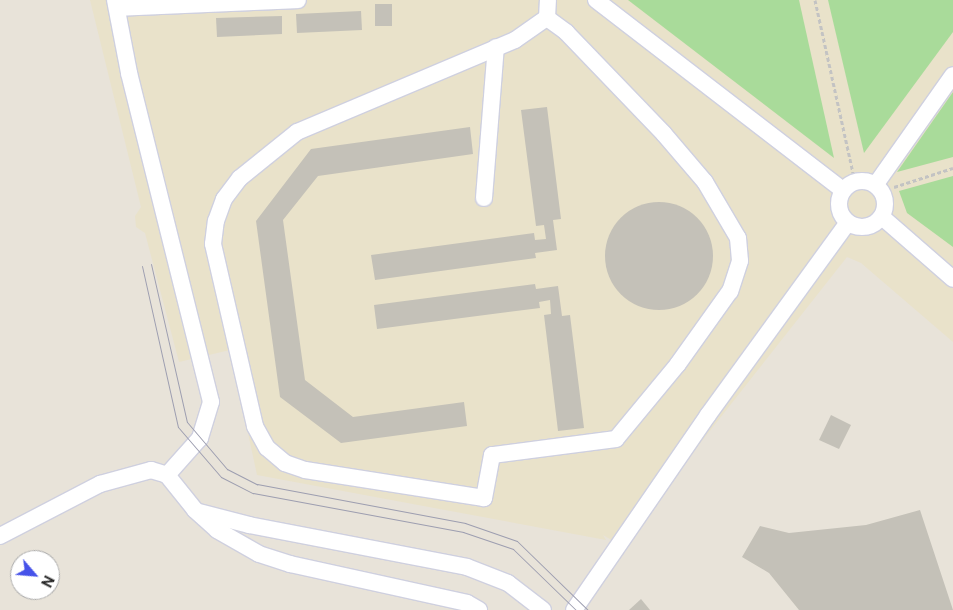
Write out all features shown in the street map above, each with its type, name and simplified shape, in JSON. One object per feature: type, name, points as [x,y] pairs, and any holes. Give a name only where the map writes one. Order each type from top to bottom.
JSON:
[{"type":"street","points":[[167,475],[200,438],[211,402],[129,73],[116,4],[298,0]]},
{"type":"street","points":[[547,18],[548,0]]},
{"type":"street","points":[[596,0],[849,186],[880,190]]},
{"type":"street","points":[[547,18],[566,32],[664,134],[705,182],[738,238],[740,261],[732,286],[678,364],[616,439],[492,455],[484,498],[304,470],[285,462],[267,448],[252,417],[213,244],[216,221],[224,199],[240,178],[297,132],[515,40],[547,18]]},
{"type":"street","points":[[484,198],[496,47]]},
{"type":"street","points":[[951,275],[882,217],[880,190],[953,74]]},
{"type":"street","points":[[849,186],[840,211],[848,222],[862,227],[882,217]]},
{"type":"street","points":[[574,610],[708,415],[848,222]]},
{"type":"street","points":[[0,536],[100,484],[151,470],[167,475],[194,510],[218,530],[258,554],[290,564],[467,603],[479,610]]},
{"type":"street","points":[[194,510],[249,525],[474,569],[508,583],[543,610]]},
{"type":"path","points":[[815,0],[849,186]]},
{"type":"path","points":[[880,190],[953,168]]},
{"type":"shaded area","points":[[90,0],[953,0],[953,342],[861,263],[847,257],[620,545],[603,535],[606,540],[257,475],[230,350],[179,362],[145,233],[136,227],[135,216],[141,207]]},
{"type":"green space","points":[[628,0],[799,0],[834,158]]},
{"type":"green space","points":[[828,0],[953,0],[953,32],[864,153]]},
{"type":"green space","points":[[953,92],[953,157],[897,172]]},
{"type":"green space","points":[[953,176],[953,247],[907,213],[899,191]]},
{"type":"building","points":[[375,4],[392,4],[392,26],[375,26]]},
{"type":"building","points":[[361,11],[362,30],[297,33],[296,14]]},
{"type":"building","points":[[282,16],[282,34],[217,37],[216,18]]},
{"type":"building","points":[[547,107],[561,219],[553,220],[557,250],[535,253],[536,258],[375,280],[371,255],[534,233],[535,240],[546,239],[544,225],[536,226],[521,110]]},
{"type":"building","points":[[470,127],[473,154],[318,176],[283,220],[305,380],[353,417],[464,402],[467,426],[341,443],[280,397],[256,221],[311,149]]},
{"type":"building","points":[[659,202],[680,206],[697,218],[709,235],[713,256],[709,277],[697,294],[680,306],[659,310],[638,306],[621,294],[609,277],[605,256],[609,235],[621,218],[638,206]]},
{"type":"building","points":[[535,284],[536,289],[558,286],[562,316],[570,315],[584,428],[558,431],[544,315],[551,314],[550,300],[539,302],[540,308],[377,329],[374,305]]},
{"type":"building","points":[[831,415],[851,425],[839,449],[819,440]]},
{"type":"building","points":[[920,510],[953,610],[799,610],[769,573],[742,557],[760,526],[789,533],[866,525]]},
{"type":"building","points":[[641,599],[650,610],[629,610]]},
{"type":"tram line","points":[[151,264],[187,422],[227,469],[257,484],[465,523],[517,541],[588,610]]},
{"type":"tram line","points":[[142,266],[178,427],[221,477],[253,493],[463,532],[513,549],[576,610]]}]
